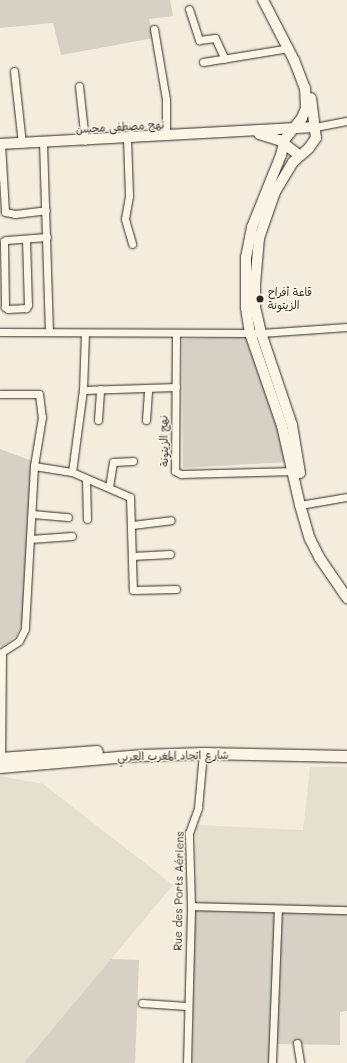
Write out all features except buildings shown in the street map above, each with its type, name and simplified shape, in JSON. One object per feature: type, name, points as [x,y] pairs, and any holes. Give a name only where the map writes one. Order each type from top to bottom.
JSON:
[{"type":"main road","points":[[263,0],[289,48],[305,88],[306,102],[304,114],[295,127],[288,133],[250,237],[245,299],[256,333],[292,425],[296,471],[302,508],[314,549],[347,598]]},
{"type":"main road","points":[[256,333],[255,308],[259,238],[275,192],[286,172],[299,155],[314,142],[315,127],[305,76],[270,0]]},
{"type":"main road","name":"نهج مصطفى محسن","points":[[0,144],[241,133],[295,127],[315,127]]},
{"type":"main road","name":"نهج مصطفى محسن","points":[[241,133],[267,135],[284,144],[299,155]]},
{"type":"main road","name":"شارع اتحاد المغرب العربي","points":[[0,761],[183,747],[347,749]]},
{"type":"main road","name":"شارع اتحاد المغرب العربي","points":[[0,761],[203,753],[347,756]]},
{"type":"street","points":[[188,9],[199,40],[216,38],[225,59]]},
{"type":"street","points":[[154,29],[166,98],[166,136]]},
{"type":"street","points":[[203,62],[289,48]]},
{"type":"street","points":[[14,71],[22,144]]},
{"type":"street","points":[[79,86],[85,141]]},
{"type":"street","points":[[315,127],[347,120]]},
{"type":"street","points":[[127,138],[130,196],[125,218],[132,244]]},
{"type":"street","points":[[43,142],[49,331]]},
{"type":"street","points":[[0,144],[5,212],[15,214],[46,210]]},
{"type":"street","points":[[26,239],[28,305],[26,308],[4,306],[2,262],[4,241],[47,237]]},
{"type":"street","points":[[0,332],[49,331],[85,334],[256,333],[347,327]]},
{"type":"street","points":[[72,472],[83,390],[85,334]]},
{"type":"street","name":"نهج الزيتونة","points":[[176,334],[176,387],[173,459],[177,473],[296,471]]},
{"type":"street","points":[[83,390],[176,387]]},
{"type":"street","points":[[146,420],[148,388]]},
{"type":"street","points":[[98,420],[100,389]]},
{"type":"street","points":[[0,394],[41,395],[42,417],[34,466],[25,629],[18,641],[2,652],[0,761]]},
{"type":"street","points":[[109,487],[114,461],[133,461]]},
{"type":"street","points":[[34,466],[72,472],[130,497],[133,590],[176,589]]},
{"type":"street","points":[[86,478],[87,519]]},
{"type":"street","points":[[302,508],[347,497]]},
{"type":"street","points":[[32,514],[68,517]]},
{"type":"street","points":[[132,525],[171,520]]},
{"type":"street","points":[[30,539],[72,536]]},
{"type":"street","points":[[132,556],[170,554]]},
{"type":"street","name":"Rue des Ports Aériens","points":[[187,1063],[187,1006],[191,906],[189,834],[198,808],[203,753]]},
{"type":"street","points":[[191,906],[347,910]]},
{"type":"street","points":[[272,1063],[278,909]]},
{"type":"street","points":[[142,1003],[187,1006]]},
{"type":"street","points":[[297,1043],[300,1063]]},
{"type":"shaded area","points":[[0,0],[170,0],[173,16],[149,19],[154,38],[61,55],[53,23],[0,28]]},
{"type":"shaded area","points":[[248,337],[277,414],[288,462],[183,468],[182,339]]},
{"type":"shaded area","points":[[0,449],[32,461],[22,624],[16,636],[2,647],[0,646]]},
{"type":"shaded area","points":[[310,767],[347,767],[347,906],[195,903],[196,825],[303,830]]},
{"type":"shaded area","points":[[0,776],[43,784],[173,885],[24,1063],[0,1063]]},
{"type":"shaded area","points":[[195,903],[347,906],[347,1011],[340,1012],[340,1045],[273,1044],[271,1063],[192,1063]]},
{"type":"shaded area","points":[[111,959],[139,960],[135,1063],[24,1063]]},
{"type":"place","name":"قاعة أفراح الزيتونة","points":[[260,299]]}]
